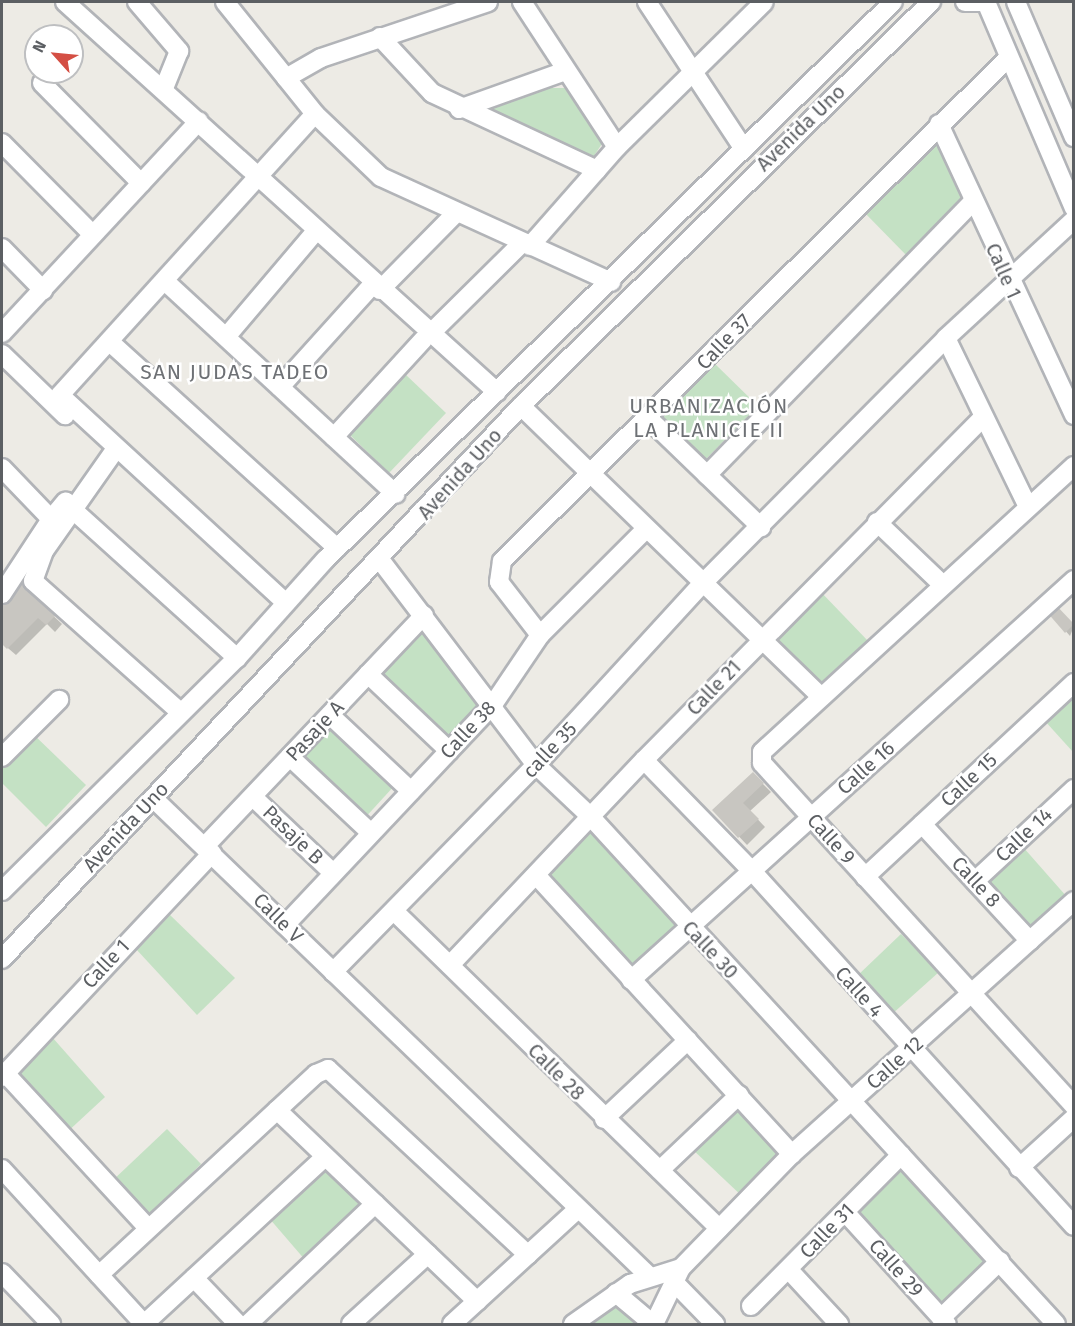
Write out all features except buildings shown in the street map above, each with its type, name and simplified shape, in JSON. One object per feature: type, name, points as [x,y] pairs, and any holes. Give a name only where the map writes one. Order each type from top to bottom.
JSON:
[{"type":"street","points":[[64,2],[164,88],[376,287],[426,338],[497,392]]},
{"type":"street","points":[[137,2],[178,51],[164,88]]},
{"type":"street","points":[[225,2],[315,114],[381,177],[611,282]]},
{"type":"street","points":[[286,78],[321,58],[488,2]]},
{"type":"street","points":[[522,2],[617,147]]},
{"type":"street","points":[[647,2],[744,149]]},
{"type":"street","points":[[334,437],[426,338],[527,244],[617,147],[764,2]]},
{"type":"street","name":"Avenida Uno","points":[[2,891],[237,658],[337,549],[396,494],[893,2]]},
{"type":"street","name":"Avenida Uno","points":[[2,959],[381,561],[521,406],[931,2]]},
{"type":"street","points":[[965,2],[981,2]]},
{"type":"street","points":[[986,2],[1074,208]]},
{"type":"street","points":[[1016,2],[1074,137]]},
{"type":"street","points":[[380,37],[422,85],[459,109],[597,170]]},
{"type":"street","name":"Calle 37","points":[[540,635],[499,582],[498,571],[588,473],[648,419],[939,124],[1008,58]]},
{"type":"street","points":[[459,109],[566,70]]},
{"type":"street","points":[[43,84],[141,183]]},
{"type":"street","points":[[286,603],[115,450],[60,395],[167,283],[255,175],[315,114]]},
{"type":"street","points":[[2,333],[199,121]]},
{"type":"street","name":"Calle 1","points":[[939,124],[1006,280],[1074,415]]},
{"type":"street","points":[[2,143],[93,235]]},
{"type":"street","points":[[707,475],[973,201]]},
{"type":"street","points":[[280,387],[376,287],[456,213]]},
{"type":"street","name":"calle 35","points":[[395,912],[536,765],[702,584],[946,338],[1006,280],[1074,220]]},
{"type":"street","points":[[226,337],[316,231]]},
{"type":"street","points":[[2,249],[43,290]]},
{"type":"street","points":[[167,283],[396,494]]},
{"type":"street","points":[[946,338],[1028,505]]},
{"type":"street","points":[[111,343],[337,549]]},
{"type":"street","points":[[2,354],[100,448],[51,519],[38,548],[33,574],[37,586],[180,712]]},
{"type":"street","points":[[521,406],[645,530],[763,637],[821,697]]},
{"type":"street","name":"Calle 21","points":[[450,965],[763,637],[983,417]]},
{"type":"street","points":[[648,419],[761,527]]},
{"type":"street","points":[[2,594],[115,450]]},
{"type":"street","name":"Calle 9","points":[[1074,466],[1028,505],[762,752],[762,763],[1074,1106]]},
{"type":"street","points":[[2,468],[51,519]]},
{"type":"street","points":[[71,508],[237,658]]},
{"type":"street","points":[[877,522],[944,585]]},
{"type":"street","name":"Calle 38","points":[[285,925],[494,703],[540,635],[645,530]]},
{"type":"street","name":"Calle 30","points":[[381,561],[494,703],[536,765],[591,816],[690,929],[1056,1324]]},
{"type":"street","name":"Calle 16","points":[[631,980],[1074,580]]},
{"type":"street","name":"Pasaje A","points":[[209,849],[253,797],[424,615]]},
{"type":"street","points":[[368,674],[449,751]]},
{"type":"street","name":"Calle 15","points":[[865,877],[1074,684]]},
{"type":"street","points":[[2,757],[59,700]]},
{"type":"street","points":[[330,715],[411,791]]},
{"type":"street","points":[[290,757],[371,833]]},
{"type":"street","name":"Calle 4","points":[[644,760],[752,871],[910,1049],[1020,1168],[1072,1220]]},
{"type":"street","name":"Calle 14","points":[[975,881],[1074,789]]},
{"type":"street","name":"Pasaje B","points":[[253,797],[333,873]]},
{"type":"street","name":"Calle V","points":[[153,798],[209,849],[333,972],[648,1275]]},
{"type":"street","name":"Calle 8","points":[[922,824],[1030,941]]},
{"type":"street","name":"Calle 1","points":[[3,1075],[209,849]]},
{"type":"street","points":[[536,874],[792,1154]]},
{"type":"street","name":"Calle 12","points":[[654,1324],[678,1275],[719,1228],[792,1154],[1074,901]]},
{"type":"street","points":[[333,972],[395,912]]},
{"type":"street","name":"Calle 28","points":[[395,912],[604,1119],[719,1228]]},
{"type":"street","points":[[604,1119],[688,1040]]},
{"type":"street","points":[[99,1275],[147,1228],[316,1074],[334,1071],[528,1255]]},
{"type":"street","points":[[3,1075],[147,1228]]},
{"type":"street","points":[[660,1170],[739,1095]]},
{"type":"street","points":[[277,1110],[477,1301]]},
{"type":"street","points":[[1020,1168],[1074,1118]]},
{"type":"street","name":"Calle 31","points":[[751,1306],[901,1155]]},
{"type":"street","points":[[2,1169],[144,1324],[325,1157]]},
{"type":"street","points":[[248,1324],[375,1204]]},
{"type":"street","points":[[452,1324],[578,1209]]},
{"type":"street","name":"Calle 29","points":[[845,1212],[944,1321]]},
{"type":"street","points":[[351,1324],[428,1254]]},
{"type":"street","points":[[944,1321],[1000,1262]]},
{"type":"street","points":[[789,1270],[839,1324]]},
{"type":"street","points":[[2,1273],[51,1324]]},
{"type":"street","points":[[573,1324],[616,1293],[648,1275],[678,1275],[715,1324]]},
{"type":"street","points":[[194,1278],[238,1324]]},
{"type":"street","points":[[616,1293],[654,1324]]},
{"type":"green space","points":[[539,88],[568,88],[605,139],[592,159],[482,106]]},
{"type":"green space","points":[[938,140],[966,199],[908,257],[862,210]]},
{"type":"green space","points":[[711,360],[758,406],[704,461],[655,417]]},
{"type":"green space","points":[[404,373],[446,413],[389,473],[348,433]]},
{"type":"green space","points":[[818,589],[869,642],[824,684],[817,684],[773,639]]},
{"type":"green space","points":[[418,624],[481,706],[446,744],[374,674]]},
{"type":"green space","points":[[1073,693],[1073,752],[1044,720]]},
{"type":"green space","points":[[328,719],[395,785],[363,820],[295,758]]},
{"type":"green space","points":[[32,733],[86,785],[46,827],[2,783],[2,765]]},
{"type":"green space","points":[[591,828],[681,925],[636,970],[628,969],[545,877]]},
{"type":"green space","points":[[1023,847],[1067,897],[1030,930],[984,882]]},
{"type":"green space","points":[[169,914],[235,978],[197,1015],[136,949]]},
{"type":"green space","points":[[901,934],[939,972],[891,1015],[856,977]]},
{"type":"green space","points":[[52,1037],[105,1097],[64,1135],[12,1078]]},
{"type":"green space","points":[[736,1107],[783,1152],[743,1197],[691,1148]]},
{"type":"green space","points":[[167,1129],[201,1164],[145,1219],[111,1182]]},
{"type":"green space","points":[[322,1169],[364,1204],[306,1261],[269,1218]]},
{"type":"green space","points":[[899,1169],[988,1257],[948,1304],[939,1304],[856,1212]]},
{"type":"green space","points":[[623,1304],[643,1324],[579,1324],[612,1305]]},
{"type":"district","name":"SAN JUDAS TADEO","points":[[235,372]]},
{"type":"district","name":"URBANIZACIÓN LA PLANICIE II","points":[[709,418]]}]
